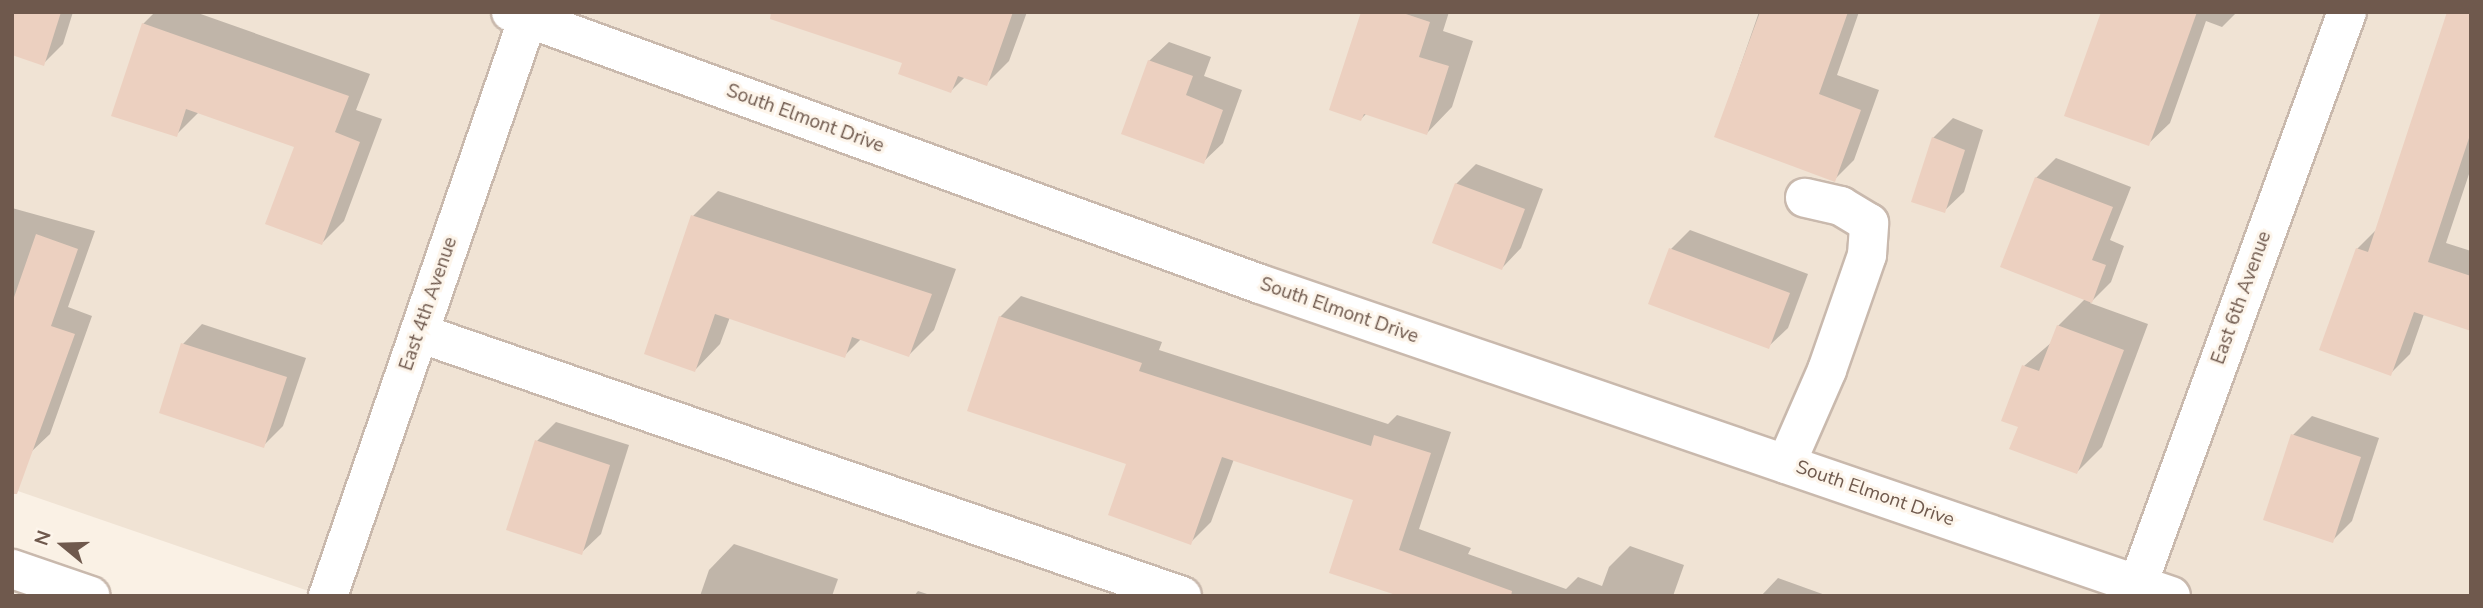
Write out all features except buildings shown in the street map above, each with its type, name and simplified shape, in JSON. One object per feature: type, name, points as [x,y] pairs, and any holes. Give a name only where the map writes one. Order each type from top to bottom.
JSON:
[{"type":"street","name":"East 6th Avenue","points":[[2155,590],[2347,12]]},
{"type":"street","name":"South Elmont Drive","points":[[523,14],[1260,284],[2155,590]]},
{"type":"street","name":"East 4th Avenue","points":[[328,596],[419,333],[523,14]]},
{"type":"street","points":[[1786,464],[1827,370],[1867,255],[1869,223],[1841,206],[1805,198]]},
{"type":"street","points":[[419,333],[1182,596]]},
{"type":"street","points":[[12,569],[91,596]]},
{"type":"shaded area","points":[[12,12],[2471,12],[2471,596],[323,596],[12,489]]}]
